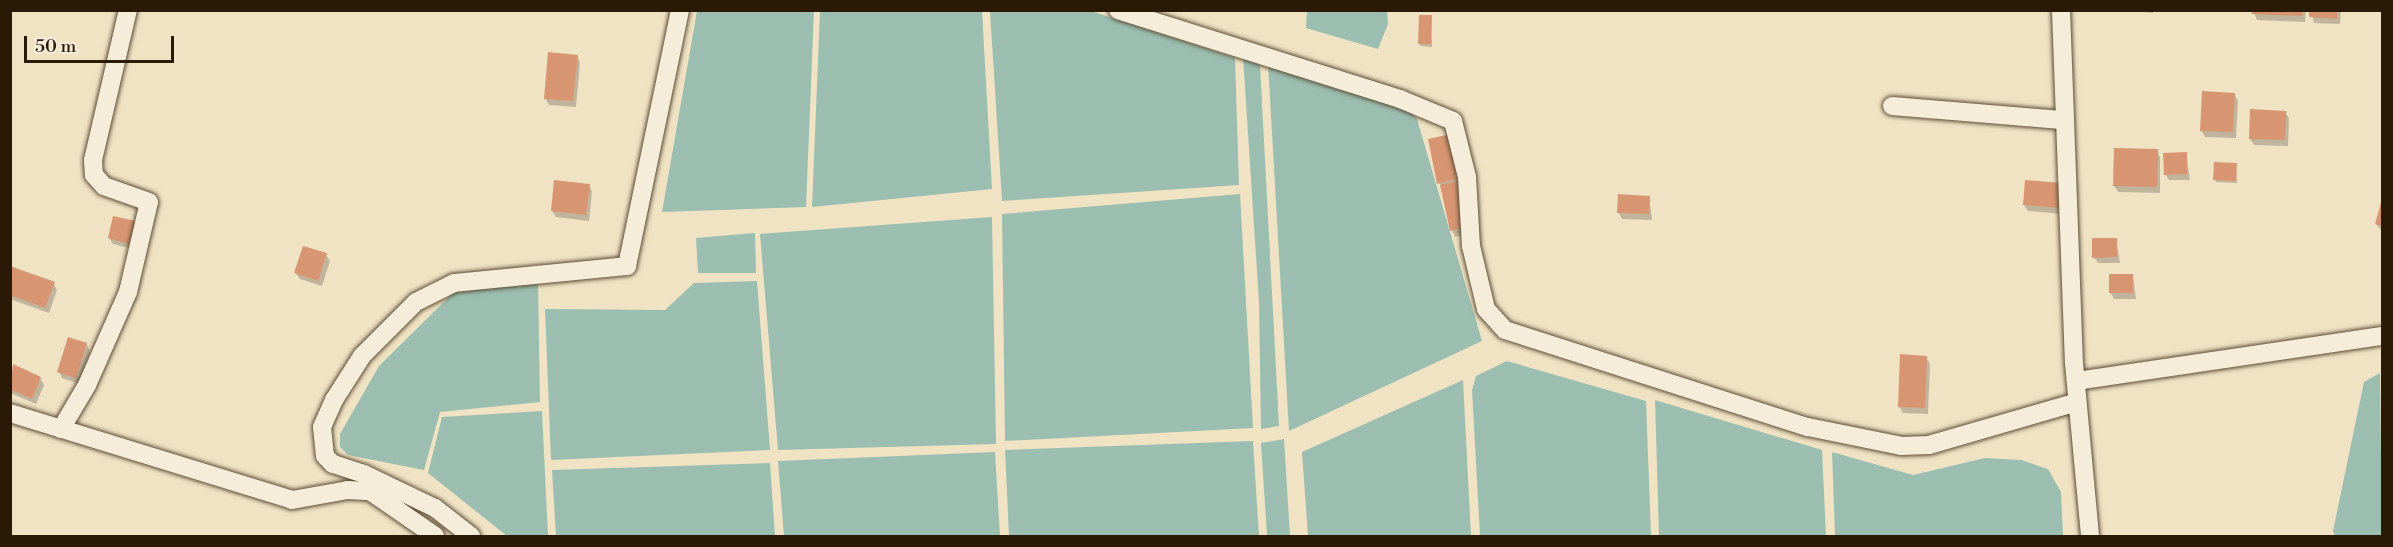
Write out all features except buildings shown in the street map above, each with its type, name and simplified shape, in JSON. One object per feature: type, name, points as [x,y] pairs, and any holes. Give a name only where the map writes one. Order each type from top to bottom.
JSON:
[{"type":"street","points":[[61,429],[87,385],[128,292],[149,202],[104,186],[94,175],[93,160],[128,10]]},
{"type":"street","points":[[471,537],[435,508],[364,474],[333,464],[325,456],[322,427],[334,400],[362,356],[416,302],[454,284],[627,266],[680,10]]},
{"type":"street","points":[[1118,10],[1400,99],[1453,121],[1458,129],[1467,177],[1471,246],[1486,309],[1505,330],[1808,427],[1901,446],[1929,445],[2077,402]]},
{"type":"street","points":[[2061,10],[2077,402],[2090,537]]},
{"type":"street","points":[[1892,106],[2064,120]]},
{"type":"street","points":[[2076,381],[2382,336]]},
{"type":"street","points":[[10,413],[292,500],[348,490],[370,491],[435,537]]},
{"type":"shaded area","points":[[697,11],[814,11],[806,207],[662,212]]},
{"type":"shaded area","points":[[820,11],[982,11],[992,189],[812,207]]},
{"type":"shaded area","points":[[990,11],[1091,11],[1235,58],[1239,185],[1002,201]]},
{"type":"shaded area","points":[[1307,11],[1387,11],[1388,24],[1378,49],[1306,28]]},
{"type":"shaded area","points":[[1243,57],[1260,65],[1279,426],[1261,429],[1259,302]]},
{"type":"shaded area","points":[[1268,63],[1402,104],[1417,119],[1482,341],[1289,431]]},
{"type":"shaded area","points":[[1240,194],[1253,428],[1005,441],[1002,214]]},
{"type":"shaded area","points":[[992,217],[996,444],[778,450],[760,234]]},
{"type":"shaded area","points":[[755,233],[756,273],[698,273],[696,238]]},
{"type":"shaded area","points":[[757,281],[770,450],[551,460],[545,309],[665,310],[694,283]]},
{"type":"shaded area","points":[[538,284],[540,402],[440,412],[424,470],[348,455],[340,447],[340,434],[379,366],[456,290]]},
{"type":"shaded area","points":[[1507,361],[1646,401],[1651,536],[1480,536],[1472,390],[1476,376]]},
{"type":"shaded area","points":[[2380,373],[2382,536],[2335,536],[2333,531],[2364,382]]},
{"type":"shaded area","points":[[1463,380],[1471,536],[1308,536],[1302,452]]},
{"type":"shaded area","points":[[1655,400],[1822,450],[1826,536],[1659,536]]},
{"type":"shaded area","points":[[542,411],[548,536],[507,536],[428,473],[442,417]]},
{"type":"shaded area","points":[[1284,439],[1290,536],[1267,536],[1261,443]]},
{"type":"shaded area","points":[[1253,441],[1259,536],[1009,536],[1005,450]]},
{"type":"shaded area","points":[[995,452],[1000,536],[784,536],[778,461]]},
{"type":"shaded area","points":[[1832,452],[1913,475],[1985,458],[2021,460],[2048,469],[2061,492],[2063,536],[1835,536]]},
{"type":"shaded area","points":[[770,463],[775,536],[556,536],[552,470]]}]
